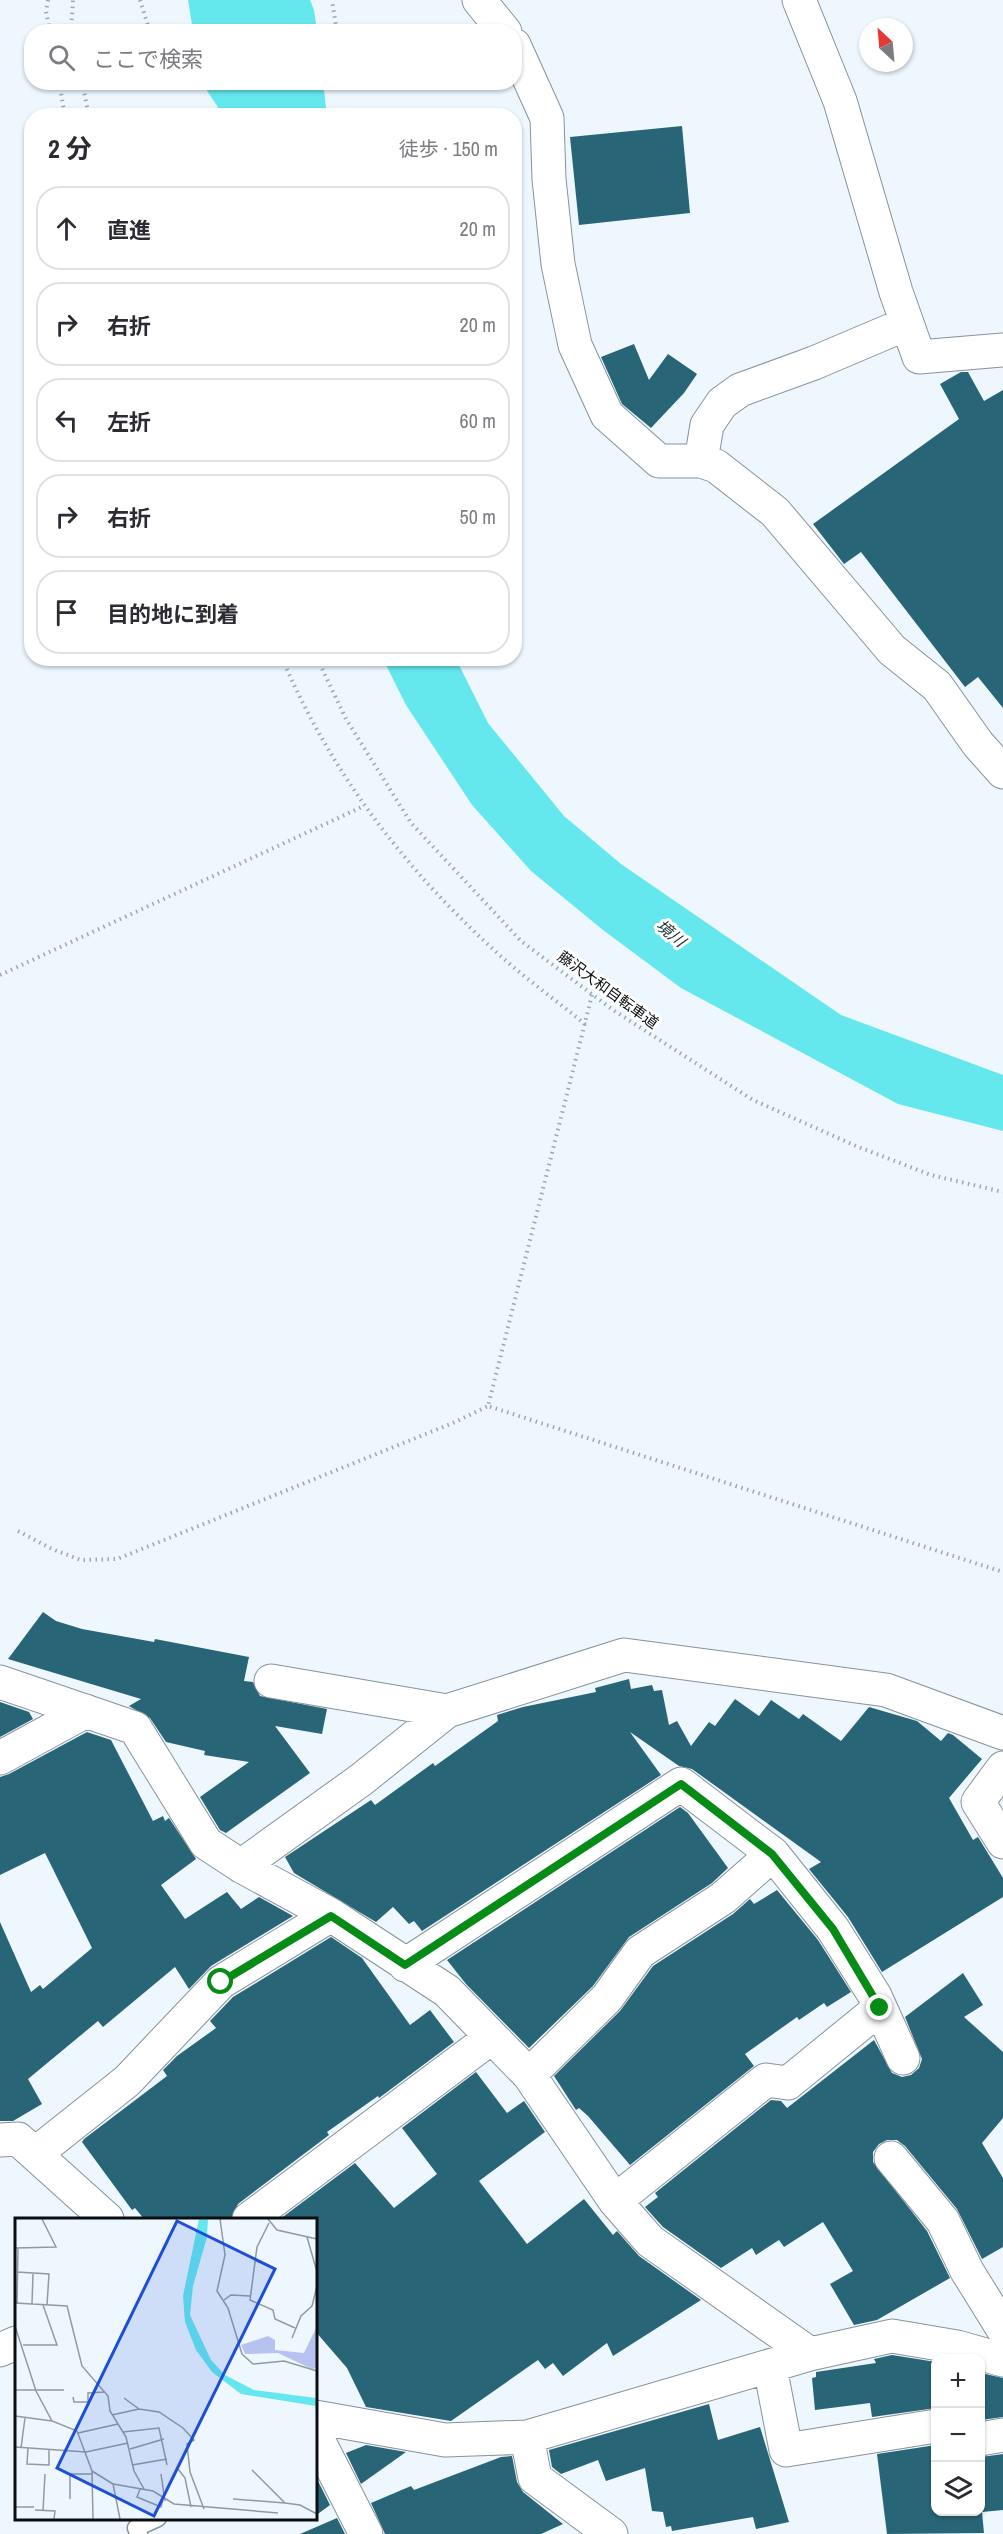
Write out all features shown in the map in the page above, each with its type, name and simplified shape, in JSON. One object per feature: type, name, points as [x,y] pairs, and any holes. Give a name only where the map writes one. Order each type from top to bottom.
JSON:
[{"type":"street","points":[[478,0],[498,24]]},
{"type":"street","points":[[798,0],[840,101],[906,324],[919,357],[1003,350]]},
{"type":"street","points":[[522,63],[547,118],[549,179],[558,264],[575,345],[590,384],[607,415],[658,461],[701,461],[716,466],[774,512],[892,650],[937,686],[978,744],[1003,772]]},
{"type":"street","points":[[701,461],[707,425],[722,403],[740,390],[814,363],[906,324]]},
{"type":"street","points":[[241,1866],[362,1779],[447,1711],[624,1655],[886,1690],[1003,1733]]},
{"type":"street","points":[[270,1681],[447,1711]]},
{"type":"street","points":[[0,1682],[135,1728],[206,1843],[241,1866],[331,1916],[447,1991],[529,2075],[615,2201],[650,2241],[810,2354]]},
{"type":"street","points":[[0,1758],[86,1711]]},
{"type":"street","points":[[1003,1768],[978,1802],[1003,1842]]},
{"type":"street","points":[[405,1965],[681,1784],[772,1854],[833,1929],[880,2008],[903,2058]]},
{"type":"street","points":[[529,2075],[607,1998],[640,1952],[723,1898],[772,1854]]},
{"type":"street","points":[[35,2154],[127,2081],[221,1982],[331,1916]]},
{"type":"street","points":[[615,2201],[766,2080],[788,2083],[880,2008]]},
{"type":"street","points":[[250,2218],[492,2037]]},
{"type":"street","points":[[0,2140],[18,2139],[106,2218]]},
{"type":"street","points":[[891,2158],[943,2221],[967,2271],[1003,2329]]},
{"type":"street","points":[[366,2534],[316,2433],[445,2440],[527,2436],[810,2354],[892,2336],[957,2347],[1003,2360]]},
{"type":"street","points":[[0,2350],[15,2343]]},
{"type":"street","points":[[770,2367],[786,2450],[931,2427]]},
{"type":"street","points":[[985,2438],[1003,2435]]},
{"type":"street","points":[[527,2436],[535,2478],[611,2534]]},
{"type":"lane","points":[[139,2534],[136,2528],[154,2519]]},
{"type":"path","points":[[48,0],[46,11],[48,24]]},
{"type":"path","points":[[72,24],[73,0]]},
{"type":"path","points":[[140,0],[148,24]]},
{"type":"path","points":[[332,0],[336,24]]},
{"type":"path","points":[[60,90],[64,108]]},
{"type":"path","points":[[84,90],[87,108]]},
{"type":"path","points":[[286,666],[304,707],[333,759],[379,828],[429,886],[486,943],[586,1025]]},
{"type":"path","name":"藤沢大和自転車道","points":[[321,666],[346,719],[411,823],[455,873],[521,941],[592,995],[690,1062],[753,1100],[856,1146],[932,1175],[1003,1192]]},
{"type":"path","points":[[0,975],[364,806]]},
{"type":"path","points":[[488,1406],[592,995]]},
{"type":"path","points":[[18,1531],[52,1549],[81,1560],[117,1559],[436,1430],[488,1406],[1003,1572]]},
{"type":"water","points":[[188,0],[310,0],[316,24],[192,24]]},
{"type":"water","points":[[207,90],[324,90],[326,108],[218,108]]},
{"type":"water","name":"境川","points":[[386,666],[460,666],[488,723],[564,816],[621,864],[841,1015],[1003,1075],[1003,1131],[898,1104],[681,988],[603,930],[531,871],[472,805],[406,705]]},
{"type":"building","points":[[682,126],[690,213],[579,225],[570,137]]},
{"type":"building","points":[[634,344],[649,380],[668,354],[697,374],[684,393],[651,428],[622,404],[601,357]]},
{"type":"building","points":[[961,372],[968,372],[984,401],[1003,390],[1003,708],[978,677],[965,687],[861,552],[844,564],[813,524],[959,419],[940,384]]},
{"type":"building","points":[[43,1612],[56,1621],[82,1629],[154,1642],[155,1639],[249,1657],[244,1681],[253,1682],[260,1696],[327,1709],[322,1734],[275,1726],[310,1773],[226,1833],[220,1830],[200,1797],[249,1762],[204,1755],[205,1751],[166,1742],[150,1718],[129,1706],[141,1699],[8,1659]]},
{"type":"building","points":[[629,1679],[631,1689],[652,1685],[654,1691],[662,1690],[669,1725],[677,1721],[691,1746],[709,1722],[715,1726],[735,1699],[759,1716],[771,1700],[799,1719],[803,1714],[841,1741],[869,1707],[917,1721],[941,1741],[948,1733],[953,1735],[982,1759],[949,1798],[973,1840],[978,1837],[1003,1878],[1003,1897],[882,1972],[848,1917],[809,1869],[821,1862],[692,1769],[679,1766],[630,1732],[661,1775],[422,1931],[414,1921],[409,1924],[393,1907],[376,1922],[294,1873],[285,1857],[371,1800],[375,1805],[433,1763],[435,1766],[498,1721],[497,1715],[523,1707],[596,1692],[595,1688]]},
{"type":"building","points":[[0,1702],[29,1712],[33,1719],[0,1737]]},
{"type":"building","points":[[87,1732],[111,1740],[153,1821],[163,1816],[165,1821],[169,1818],[196,1859],[161,1885],[185,1919],[227,1892],[241,1909],[259,1897],[293,1916],[211,1966],[189,1989],[175,1967],[103,2027],[98,2021],[28,2079],[42,2104],[13,2121],[0,2121],[0,1922],[31,1992],[40,1985],[43,1989],[92,1948],[45,1853],[0,1875],[0,1777]]},
{"type":"building","points":[[680,1807],[688,1813],[728,1868],[712,1883],[629,1937],[593,1986],[529,2048],[466,1984],[447,1960]]},
{"type":"building","points":[[777,1890],[818,1940],[851,1992],[827,2007],[824,2003],[799,2020],[797,2017],[745,2054],[754,2066],[630,2165],[588,2116],[579,2108],[576,2110],[554,2076],[620,2011],[653,1966],[733,1914],[750,1899],[754,1904]]},
{"type":"building","points":[[331,1937],[362,1958],[410,2025],[430,2010],[454,2042],[379,2098],[378,2096],[327,2132],[329,2135],[238,2204],[231,2218],[143,2218],[135,2208],[132,2210],[82,2142],[167,2076],[163,2070],[177,2056],[216,2028],[210,2021],[233,1997]]},
{"type":"building","points":[[963,1973],[983,2005],[964,2017],[1003,2052],[1003,2118],[982,2143],[1003,2178],[1003,2247],[982,2259],[957,2209],[905,2146],[897,2140],[887,2140],[879,2144],[873,2152],[873,2162],[927,2231],[950,2278],[877,2320],[854,2325],[830,2284],[853,2271],[823,2222],[784,2247],[779,2240],[756,2255],[752,2248],[721,2268],[663,2227],[645,2207],[658,2197],[655,2193],[771,2100],[781,2101],[787,2108],[874,2040],[892,2073],[902,2077],[911,2075],[919,2068],[922,2059],[905,2017]]},
{"type":"building","points":[[476,2072],[507,2113],[524,2101],[545,2132],[479,2181],[527,2244],[584,2199],[613,2235],[617,2231],[639,2256],[701,2300],[613,2356],[607,2343],[563,2376],[553,2363],[545,2369],[538,2360],[451,2421],[366,2407],[347,2368],[316,2332],[316,2218],[281,2218],[355,2163],[394,2208],[437,2174],[402,2128]]},
{"type":"building","points":[[892,2355],[931,2361],[931,2409],[872,2417],[870,2403],[815,2410],[812,2378],[816,2377],[816,2372],[876,2363],[874,2359]]},
{"type":"building","points":[[985,2374],[1003,2378],[1003,2417],[985,2419]]},
{"type":"building","points":[[709,2404],[718,2440],[760,2427],[789,2522],[756,2529],[753,2517],[672,2531],[671,2526],[666,2527],[663,2512],[652,2511],[645,2468],[606,2481],[598,2460],[561,2474],[552,2467],[549,2450]]},
{"type":"building","points":[[366,2445],[406,2452],[361,2484],[346,2453]]},
{"type":"building","points":[[931,2446],[931,2516],[982,2516],[984,2533],[887,2534],[877,2454]]},
{"type":"building","points":[[1003,2454],[1003,2510],[985,2512],[985,2456]]},
{"type":"building","points":[[512,2456],[517,2482],[523,2492],[563,2524],[541,2534],[385,2534],[371,2503],[411,2486],[414,2490],[501,2457]]},
{"type":"building","points":[[316,2477],[330,2505],[316,2515]]},
{"type":"building","points":[[337,2518],[345,2534],[300,2534]]},
{"type":"route","points":[[221,1982],[331,1916],[405,1965],[681,1784],[772,1854],[833,1929],[875,1996],[880,2008]]}]
